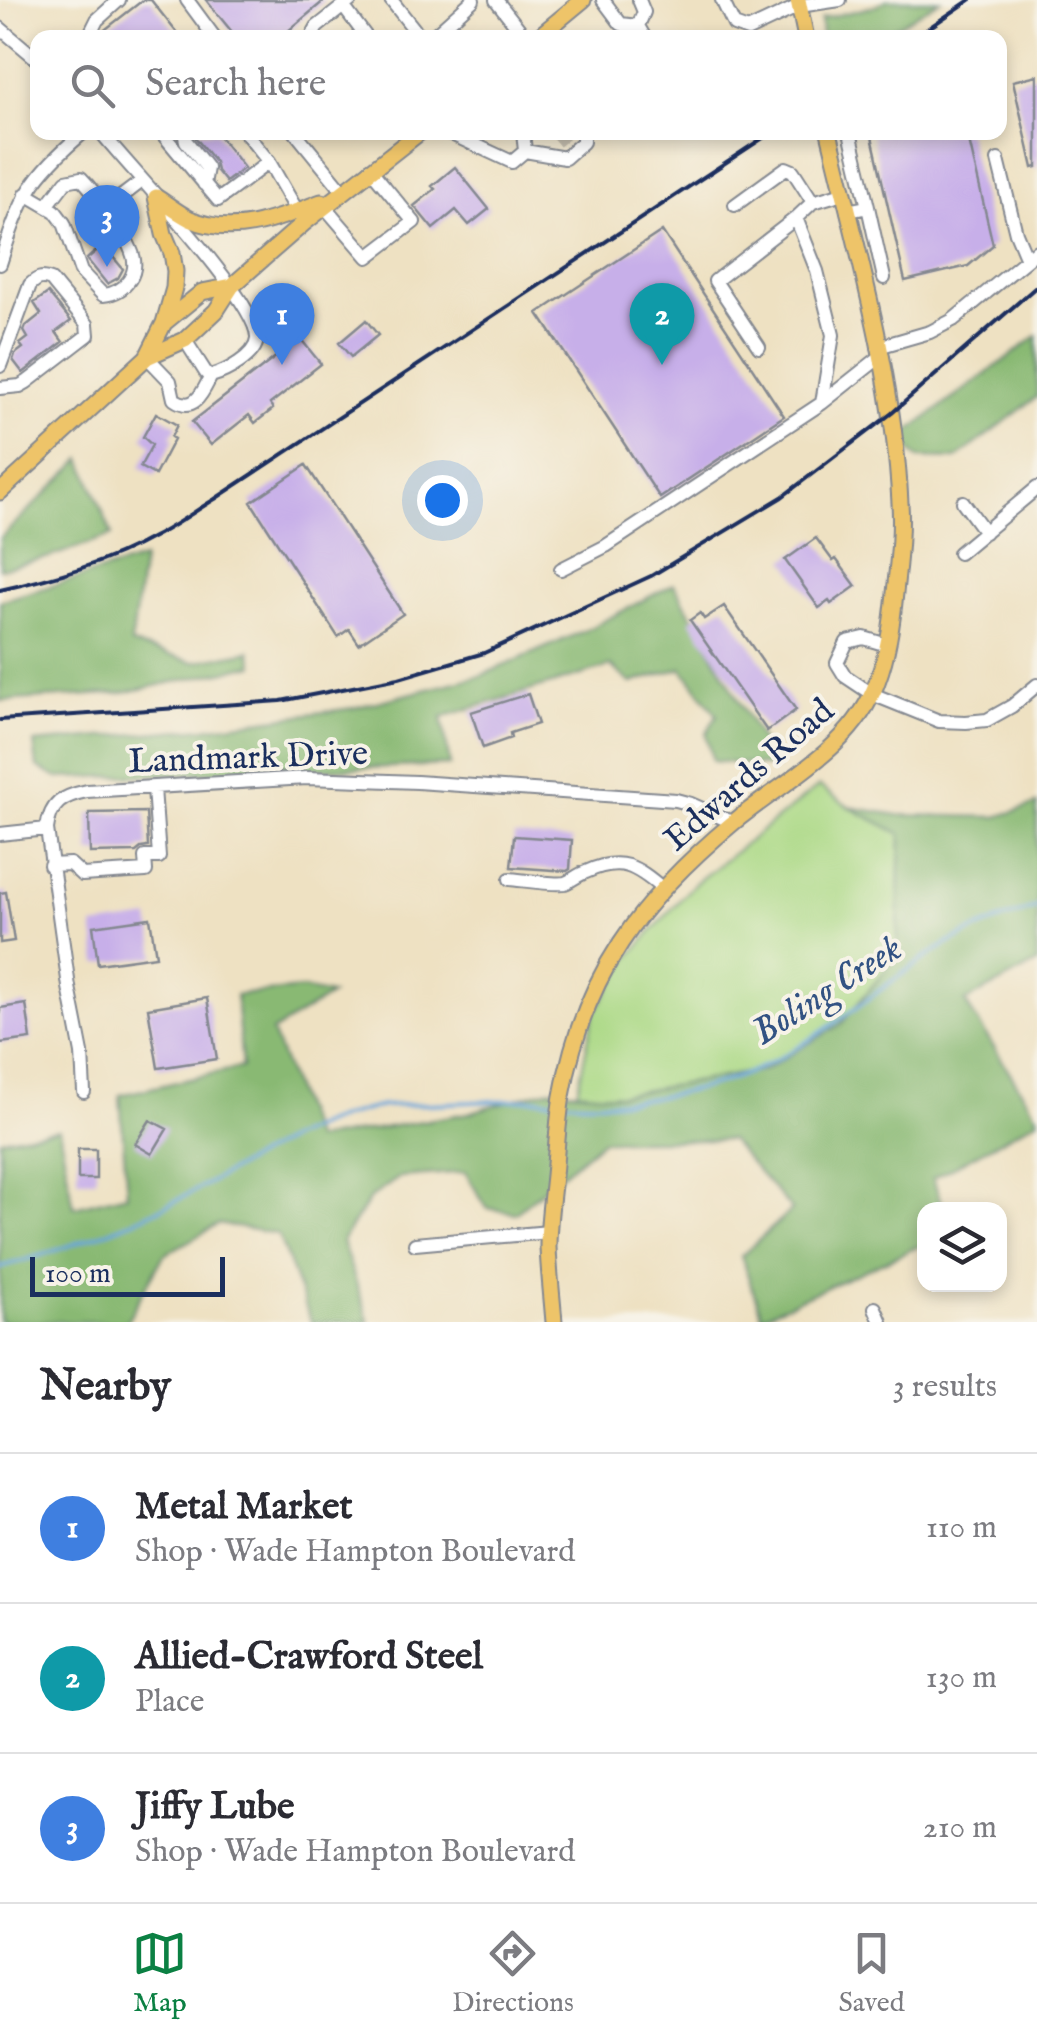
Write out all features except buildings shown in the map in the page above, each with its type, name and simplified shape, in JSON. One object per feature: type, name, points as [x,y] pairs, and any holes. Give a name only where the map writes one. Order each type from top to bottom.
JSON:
[{"type":"main road","points":[[550,30],[583,0]]},
{"type":"main road","points":[[798,3],[804,30]]},
{"type":"main road","points":[[156,197],[187,218],[213,226],[232,228],[300,217],[324,206],[409,140]]},
{"type":"main road","name":"Edwards Road","points":[[554,1322],[549,1232],[562,1096],[582,1020],[600,975],[630,928],[663,889],[734,822],[839,741],[857,721],[872,694],[888,645],[901,505],[892,413],[831,140]]},
{"type":"main road","points":[[0,492],[147,357],[185,340],[216,312],[232,286],[300,217],[341,194]]},
{"type":"main road","points":[[147,357],[164,323],[175,271],[156,197]]},
{"type":"main road","points":[[164,323],[202,292],[232,286]]},
{"type":"street","points":[[92,30],[119,0]]},
{"type":"street","points":[[187,0],[210,30]]},
{"type":"street","points":[[391,0],[415,30]]},
{"type":"street","points":[[439,30],[473,0]]},
{"type":"street","points":[[496,0],[520,30]]},
{"type":"street","points":[[603,0],[621,24],[637,30]]},
{"type":"street","points":[[638,0],[644,12],[642,30]]},
{"type":"street","points":[[722,0],[734,25],[741,29],[754,28],[780,7],[836,0]]},
{"type":"street","points":[[316,30],[347,3],[362,30]]},
{"type":"street","points":[[0,28],[30,53]]},
{"type":"street","points":[[1,257],[26,194],[48,163],[75,140]]},
{"type":"street","points":[[109,140],[232,286],[255,326],[257,344],[253,351],[211,376],[201,397],[192,403],[181,404],[174,399],[170,380],[147,357]]},
{"type":"street","points":[[168,140],[218,200],[269,162]]},
{"type":"street","points":[[186,140],[206,168],[204,184]]},
{"type":"street","points":[[251,140],[269,162],[300,217]]},
{"type":"street","points":[[305,140],[341,194]]},
{"type":"street","points":[[464,140],[512,162],[525,151],[554,149],[565,158],[583,140]]},
{"type":"street","points":[[524,140],[525,151]]},
{"type":"street","points":[[852,140],[884,278]]},
{"type":"street","points":[[562,569],[606,546],[822,403],[879,352],[953,320],[1032,255],[1016,233],[998,160]]},
{"type":"street","points":[[735,205],[786,168],[794,171],[813,202]]},
{"type":"street","points":[[324,206],[368,258],[414,222],[370,170]]},
{"type":"street","points":[[26,194],[46,206],[55,211],[64,223],[82,272],[103,295],[115,294],[131,280],[132,252],[82,178],[66,181],[46,206]]},
{"type":"street","points":[[105,209],[142,181]]},
{"type":"street","points":[[759,347],[715,281],[813,202],[843,193]]},
{"type":"street","points":[[847,211],[868,206]]},
{"type":"street","points":[[796,218],[817,271],[833,335],[822,403]]},
{"type":"street","points":[[0,366],[30,285],[44,277],[51,280],[88,324],[88,335],[27,382],[0,388]]},
{"type":"street","points":[[185,340],[211,376]]},
{"type":"street","points":[[959,554],[1037,488]]},
{"type":"street","points":[[963,502],[985,532]]},
{"type":"street","points":[[888,645],[864,638],[847,642],[837,663],[845,676],[872,694],[938,721],[987,720],[1037,685]]},
{"type":"street","name":"Landmark Drive","points":[[47,829],[54,805],[64,797],[87,792],[307,778],[676,800],[734,822]]},
{"type":"street","points":[[50,865],[70,864],[82,874],[146,871],[146,857],[159,857],[154,788]]},
{"type":"street","points":[[0,834],[47,829],[82,1053],[84,1092]]},
{"type":"street","points":[[510,879],[566,883],[611,862],[645,874],[663,889]]},
{"type":"street","points":[[415,1244],[549,1232]]},
{"type":"street","points":[[874,1308],[881,1322]]},
{"type":"green space","points":[[887,0],[940,0],[891,30],[822,30],[821,19]]},
{"type":"green space","points":[[1037,336],[1037,397],[956,459],[918,458],[898,439]]},
{"type":"green space","points":[[82,459],[112,535],[50,557],[0,569],[0,538]]},
{"type":"green space","points":[[143,559],[131,644],[193,662],[250,651],[254,665],[122,693],[0,701],[0,601]]},
{"type":"green space","points":[[674,584],[776,767],[713,761],[706,734],[717,715],[682,668],[631,683],[611,666],[442,717],[450,765],[58,778],[37,767],[34,743],[205,728],[353,708],[480,676],[586,630]]},
{"type":"green space","points":[[819,786],[901,834],[897,956],[841,1024],[764,1070],[619,1095],[577,1092],[594,1013],[632,954],[694,884]]},
{"type":"green space","points":[[1037,804],[1037,963],[965,1002],[1037,1120],[933,1178],[941,1202],[917,1202],[917,1247],[762,1316],[741,1256],[792,1210],[730,1140],[603,1140],[515,1213],[487,1208],[465,1172],[400,1177],[370,1198],[342,1241],[369,1322],[311,1322],[278,1234],[219,1224],[164,1255],[126,1322],[0,1322],[0,1139],[59,1129],[74,1207],[127,1194],[120,1095],[242,1067],[236,995],[302,989],[331,995],[272,1032],[314,1140],[468,1113],[550,1089],[619,1095],[764,1070],[841,1024],[897,956],[901,834],[849,807],[898,815],[997,817]]},
{"type":"waterway","name":"Boling Creek","points":[[566,1101],[620,1101],[677,1094],[758,1069],[822,1032],[950,942],[1037,907]]},
{"type":"waterway","points":[[0,1267],[143,1217],[282,1143],[357,1112],[383,1106],[557,1101]]},
{"type":"railway","points":[[926,30],[970,0]]},
{"type":"railway","points":[[0,590],[99,562],[170,527],[760,140]]},
{"type":"railway","points":[[0,720],[281,701],[399,678],[484,653],[651,576],[782,497],[892,413],[1037,286]]},
{"type":"place","name":"Jiffy Lube","points":[[107,267]]},
{"type":"place","name":"Metal Market","points":[[282,365]]},
{"type":"place","name":"Allied-Crawford Steel","points":[[662,365]]}]
